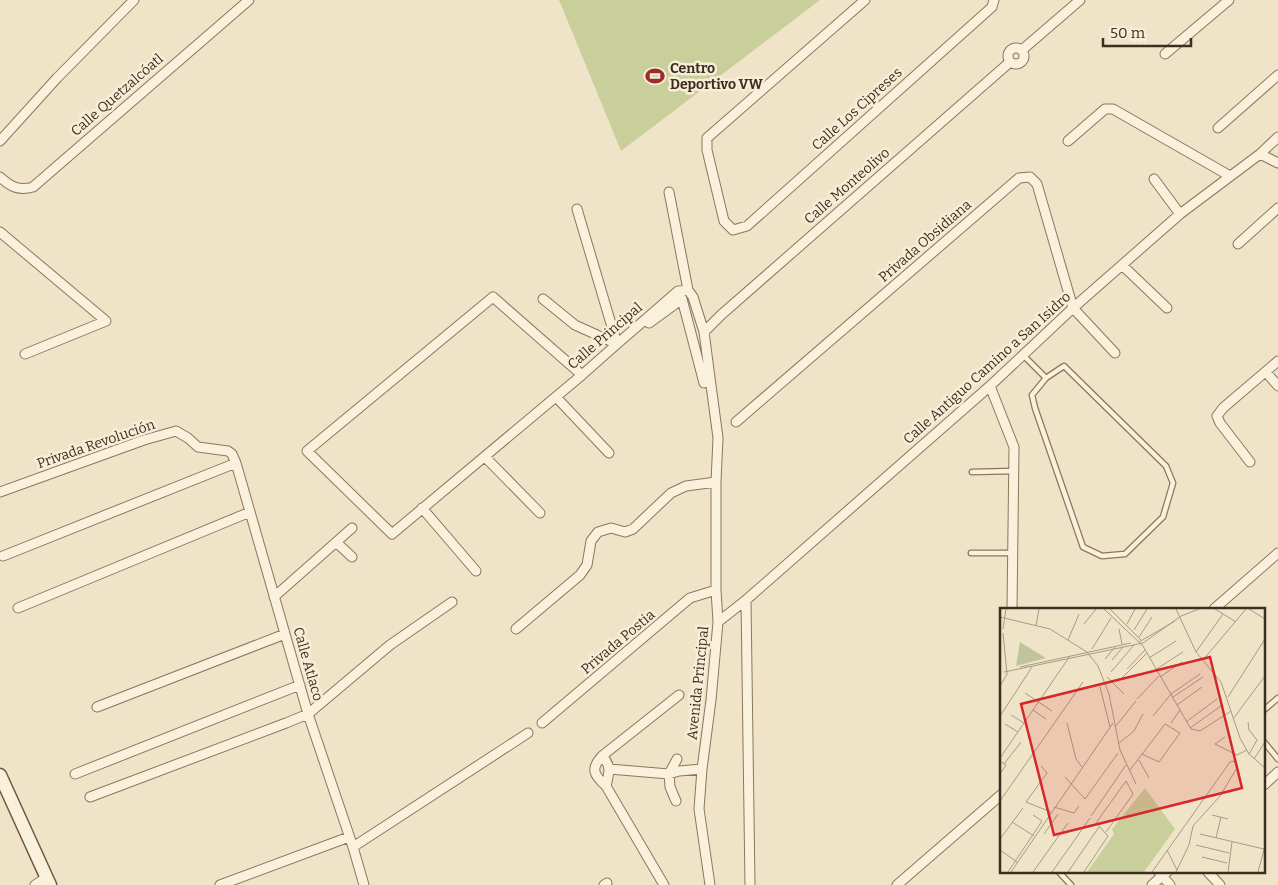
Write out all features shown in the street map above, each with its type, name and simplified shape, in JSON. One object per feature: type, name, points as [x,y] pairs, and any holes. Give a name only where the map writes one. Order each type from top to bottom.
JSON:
[{"type":"street","points":[[0,141],[56,78],[134,0]]},
{"type":"street","name":"Calle Quetzalcóatl","points":[[0,176],[7,183],[23,190],[33,187],[249,0]]},
{"type":"street","name":"Calle Los Cipreses","points":[[865,0],[707,138],[707,150],[724,221],[733,230],[748,226],[992,7],[994,1]]},
{"type":"street","name":"Calle Monteolivo","points":[[704,332],[1010,62],[1016,64],[1022,62],[1025,56],[1022,50],[1080,0]]},
{"type":"street","points":[[1165,54],[1229,0]]},
{"type":"street","points":[[1218,128],[1278,75]]},
{"type":"street","points":[[1068,140],[1105,109],[1113,109],[1230,176]]},
{"type":"street","name":"Calle Antiguo Camino a San Isidro","points":[[718,622],[746,600],[990,386],[1073,308],[1180,214],[1260,154],[1278,137]]},
{"type":"street","points":[[1260,154],[1278,163]]},
{"type":"street","name":"Privada Obsidiana","points":[[736,422],[1019,178],[1030,177],[1037,184],[1073,308]]},
{"type":"street","points":[[1154,179],[1180,214]]},
{"type":"street","points":[[516,629],[580,575],[587,565],[591,541],[598,532],[611,528],[625,532],[633,528],[671,493],[686,486],[716,482],[718,438],[704,332],[693,297],[688,290],[669,192]]},
{"type":"street","points":[[1238,244],[1278,208]]},
{"type":"street","points":[[577,209],[616,344]]},
{"type":"street","points":[[0,232],[106,321],[25,354]]},
{"type":"street","points":[[1122,265],[1166,308]]},
{"type":"street","name":"Calle Principal","points":[[582,375],[492,297],[307,451],[392,534],[558,399],[616,344],[678,291],[688,290]]},
{"type":"street","points":[[543,299],[575,325],[616,344]]},
{"type":"street","points":[[609,453],[558,399],[645,325],[682,299],[704,383]]},
{"type":"street","points":[[1073,308],[1114,353]]},
{"type":"street","points":[[612,328],[616,344]]},
{"type":"street","points":[[1250,462],[1217,416],[1223,408],[1278,361]]},
{"type":"street","points":[[1266,372],[1278,386]]},
{"type":"street","points":[[990,386],[1014,447],[1012,608]]},
{"type":"street","name":"Privada Revolución","points":[[0,492],[144,440],[176,431],[198,447],[228,451]]},
{"type":"street","name":"Calle Atlaco","points":[[228,451],[232,454],[236,463],[308,714],[364,885]]},
{"type":"street","points":[[485,457],[540,513]]},
{"type":"street","points":[[3,556],[236,463]]},
{"type":"street","name":"Avenida Principal","points":[[710,885],[698,809],[718,622],[716,590],[716,482]]},
{"type":"street","points":[[422,508],[476,571]]},
{"type":"street","points":[[18,608],[250,512]]},
{"type":"street","points":[[274,597],[352,528]]},
{"type":"street","points":[[336,542],[352,557]]},
{"type":"street","points":[[1215,608],[1278,553]]},
{"type":"street","name":"Privada Postia","points":[[542,723],[690,598],[716,590]]},
{"type":"street","points":[[746,600],[750,885]]},
{"type":"street","points":[[90,797],[308,714],[390,645],[452,602]]},
{"type":"street","points":[[97,707],[285,634]]},
{"type":"street","points":[[75,774],[300,685]]},
{"type":"street","points":[[664,885],[606,786],[596,777],[595,768],[602,756],[679,695]]},
{"type":"street","points":[[353,847],[528,733]]},
{"type":"street","points":[[602,756],[608,762],[609,769],[606,786]]},
{"type":"street","points":[[676,801],[670,787],[669,774],[677,758]]},
{"type":"street","points":[[609,769],[669,774],[702,769]]},
{"type":"street","points":[[1266,783],[1278,772]]},
{"type":"street","points":[[0,775],[48,881],[35,885]]},
{"type":"street","points":[[897,885],[1000,796]]},
{"type":"street","points":[[220,885],[349,837]]},
{"type":"street","points":[[1208,872],[1220,885]]},
{"type":"street","points":[[1152,885],[1162,873],[1170,885]]},
{"type":"lane","points":[[1023,354],[1046,378]]},
{"type":"lane","points":[[1064,366],[1166,466],[1173,483],[1163,517],[1125,554],[1102,556],[1083,547],[1032,395],[1046,378],[1064,366]]},
{"type":"lane","points":[[972,472],[1014,471]]},
{"type":"lane","points":[[971,553],[1013,553]]},
{"type":"lane","points":[[1266,708],[1278,698]]},
{"type":"lane","points":[[1266,744],[1278,759]]},
{"type":"lane","points":[[1059,872],[1070,885]]},
{"type":"green space","name":"Centro Deportivo VW","points":[[559,0],[820,0],[621,151]]},
{"type":"place","name":"Centro Deportivo VW","points":[[655,76]]}]
